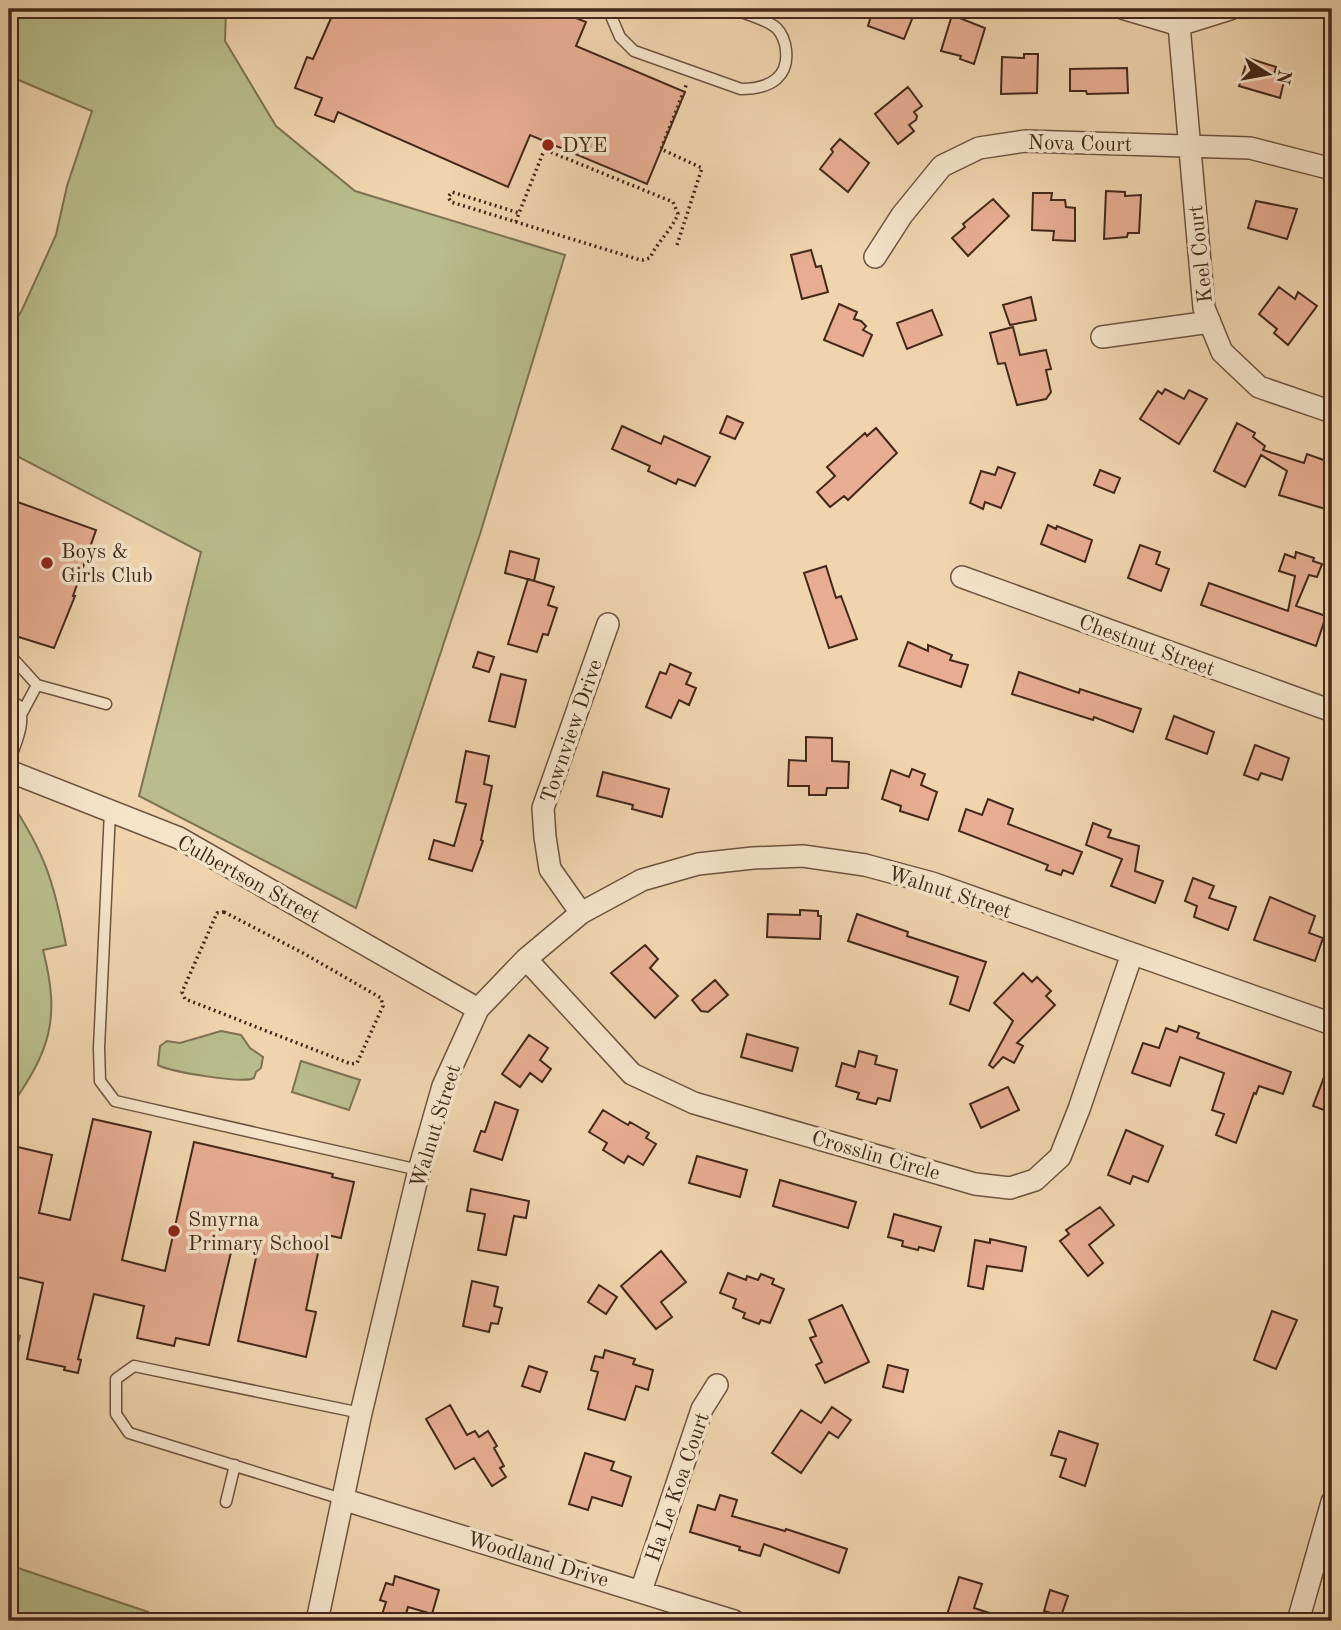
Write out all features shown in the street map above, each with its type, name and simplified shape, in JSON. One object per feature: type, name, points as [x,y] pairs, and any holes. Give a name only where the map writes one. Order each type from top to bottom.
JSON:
[{"type":"street","points":[[1125,9],[1179,25],[1230,9]]},
{"type":"street","name":"Keel Court","points":[[1179,25],[1204,308],[1222,352],[1259,387],[1332,412]]},
{"type":"street","name":"Nova Court","points":[[875,257],[902,215],[942,166],[979,148],[1025,141],[1250,148],[1332,169]]},
{"type":"street","points":[[1102,337],[1210,322]]},
{"type":"street","name":"Chestnut Street","points":[[962,577],[1332,711]]},
{"type":"street","name":"Townview Drive","points":[[581,914],[550,869],[543,808],[608,624]]},
{"type":"street","name":"Culbertson Street","points":[[9,771],[179,838],[478,1009]]},
{"type":"street","name":"Walnut Street","points":[[317,1621],[360,1413],[419,1170],[443,1086],[478,1009],[526,959],[581,914],[642,880],[698,864],[803,856],[865,865],[932,883],[1332,1024]]},
{"type":"street","name":"Crosslin Circle","points":[[526,959],[632,1073],[681,1097],[975,1184],[1010,1188],[1035,1180],[1060,1157],[1132,954]]},
{"type":"street","name":"Ha Le Koa Court","points":[[641,1591],[702,1409],[717,1385]]},
{"type":"street","name":"Woodland Drive","points":[[342,1499],[734,1621]]},
{"type":"street","points":[[1298,1621],[1332,1502]]},
{"type":"lane","points":[[608,9],[620,37],[634,51],[741,89],[758,89],[780,76],[786,65],[783,35],[774,26],[733,9]]},
{"type":"lane","points":[[9,654],[37,685],[106,704]]},
{"type":"lane","points":[[9,762],[19,733],[16,706],[37,685]]},
{"type":"lane","points":[[110,811],[99,1048],[100,1081],[115,1101],[419,1170]]},
{"type":"lane","points":[[342,1499],[129,1433],[117,1414],[116,1379],[134,1366],[360,1413]]},
{"type":"lane","points":[[226,1502],[235,1465]]},
{"type":"path","points":[[677,245],[702,168],[661,149],[691,72]]},
{"type":"path","points":[[516,222],[543,153],[548,150],[673,202],[678,214],[673,228],[657,243],[650,258],[643,260],[516,222],[451,202],[448,197],[452,192],[519,213]]},
{"type":"path","points":[[675,221],[684,223]]},
{"type":"path","points":[[224,912],[381,998],[383,1006],[357,1063],[351,1065],[185,999],[182,992],[217,913],[224,912]]},
{"type":"green space","points":[[9,9],[226,9],[225,41],[276,126],[355,191],[565,255],[480,534],[356,908],[139,796],[201,552],[9,452],[9,331],[22,310],[56,235],[67,186],[92,111],[9,76]]},
{"type":"green space","points":[[9,799],[40,852],[52,885],[66,945],[43,950],[51,996],[48,1034],[34,1070],[9,1109]]},
{"type":"green space","points":[[221,1031],[241,1035],[250,1048],[263,1057],[261,1068],[254,1078],[207,1076],[158,1065],[160,1046],[167,1041],[180,1043]]},
{"type":"green space","points":[[301,1061],[360,1080],[349,1110],[292,1092]]},
{"type":"green space","points":[[9,1327],[20,1336],[9,1363]]},
{"type":"green space","points":[[9,1565],[148,1612],[145,1621],[9,1621]]},
{"type":"building","points":[[335,9],[554,9],[586,22],[576,46],[685,92],[647,184],[530,135],[508,187],[338,112],[334,122],[315,115],[322,98],[295,88],[307,57],[313,59]]},
{"type":"building","points":[[873,9],[916,9],[904,39],[868,26]]},
{"type":"building","points":[[952,15],[985,28],[974,64],[960,59],[961,56],[941,51]]},
{"type":"building","points":[[1024,54],[1038,54],[1037,93],[1001,94],[1002,57],[1024,58]]},
{"type":"building","points":[[1248,58],[1276,67],[1274,74],[1285,77],[1280,98],[1239,86]]},
{"type":"building","points":[[1127,68],[1128,93],[1087,94],[1086,91],[1070,91],[1070,69]]},
{"type":"building","points":[[908,87],[922,106],[914,112],[916,120],[909,125],[914,131],[898,144],[875,114]]},
{"type":"building","points":[[840,139],[869,163],[848,192],[820,169]]},
{"type":"building","points":[[1106,191],[1125,192],[1125,196],[1141,195],[1139,233],[1104,239]]},
{"type":"building","points":[[1033,193],[1052,193],[1051,200],[1065,200],[1066,207],[1075,208],[1075,241],[1053,240],[1054,231],[1032,230]]},
{"type":"building","points":[[993,199],[1009,216],[968,256],[952,238],[965,227],[963,224]]},
{"type":"building","points":[[1256,201],[1297,209],[1287,239],[1248,228]]},
{"type":"building","points":[[811,250],[816,267],[821,266],[828,292],[802,299],[791,255]]},
{"type":"building","points":[[1279,287],[1295,299],[1298,292],[1317,306],[1288,345],[1274,333],[1277,329],[1259,314]]},
{"type":"building","points":[[1031,297],[1036,320],[1010,325],[1003,305]]},
{"type":"building","points":[[839,304],[857,312],[854,319],[861,321],[866,326],[863,330],[872,335],[863,356],[824,340]]},
{"type":"building","points":[[932,310],[942,335],[907,349],[897,323]]},
{"type":"building","points":[[1013,327],[1020,355],[1046,350],[1051,369],[1046,370],[1051,392],[1046,399],[1017,405],[1005,363],[998,364],[990,333]]},
{"type":"building","points":[[1165,389],[1184,399],[1189,390],[1207,399],[1179,444],[1140,419],[1158,391],[1162,394]]},
{"type":"building","points":[[727,416],[743,423],[735,439],[720,433]]},
{"type":"building","points":[[1237,423],[1255,433],[1253,437],[1265,446],[1263,450],[1304,463],[1307,454],[1332,463],[1332,511],[1279,495],[1287,471],[1261,455],[1245,487],[1214,471]]},
{"type":"building","points":[[622,426],[661,444],[664,436],[710,457],[695,486],[678,479],[676,484],[648,471],[650,466],[612,449]]},
{"type":"building","points":[[876,428],[897,453],[848,500],[844,496],[830,507],[817,492],[835,476],[827,467],[865,433],[867,436]]},
{"type":"building","points":[[998,467],[1015,473],[1001,508],[985,502],[983,509],[970,503],[981,471],[995,475]]},
{"type":"building","points":[[1100,470],[1120,478],[1114,493],[1094,485]]},
{"type":"building","name":"Boys & Girls Club","points":[[9,499],[96,530],[75,596],[54,648],[9,634]]},
{"type":"building","points":[[1048,525],[1092,540],[1085,562],[1041,544]]},
{"type":"building","points":[[1140,545],[1160,552],[1156,564],[1169,569],[1161,591],[1128,578]]},
{"type":"building","points":[[510,551],[539,559],[534,581],[505,573]]},
{"type":"building","points":[[1296,552],[1322,564],[1317,577],[1309,575],[1296,606],[1326,616],[1316,646],[1201,605],[1209,583],[1288,611],[1295,576],[1279,571],[1285,554],[1295,558]]},
{"type":"building","points":[[826,566],[836,598],[841,596],[857,639],[829,648],[804,573]]},
{"type":"building","points":[[528,579],[554,587],[548,605],[557,608],[548,635],[543,634],[537,652],[508,644]]},
{"type":"building","points":[[908,642],[928,651],[928,645],[952,655],[950,660],[968,665],[961,687],[899,666]]},
{"type":"building","points":[[478,652],[494,657],[489,672],[473,667]]},
{"type":"building","points":[[670,664],[691,673],[686,684],[696,688],[689,705],[679,700],[671,718],[646,707],[660,672],[666,674]]},
{"type":"building","points":[[1019,672],[1079,693],[1080,689],[1141,709],[1133,732],[1094,717],[1093,720],[1012,694]]},
{"type":"building","points":[[501,674],[526,680],[515,727],[489,721]]},
{"type":"building","points":[[1174,716],[1214,732],[1207,754],[1166,739]]},
{"type":"building","points":[[806,737],[832,738],[832,761],[849,762],[848,788],[827,788],[826,795],[809,795],[809,786],[788,786],[789,760],[806,761]]},
{"type":"building","points":[[1255,745],[1289,758],[1282,780],[1261,773],[1258,780],[1244,775]]},
{"type":"building","points":[[466,751],[489,756],[484,784],[492,786],[481,840],[483,841],[472,871],[429,859],[434,840],[454,846],[466,804],[456,802]]},
{"type":"building","points":[[912,769],[925,774],[921,785],[937,792],[928,820],[900,811],[901,806],[882,799],[891,770],[909,777]]},
{"type":"building","points":[[603,772],[669,789],[662,817],[632,809],[633,805],[597,796]]},
{"type":"building","points":[[988,799],[1013,809],[1008,824],[1082,852],[1073,874],[1063,870],[1061,875],[1046,870],[1048,865],[959,831],[966,809],[982,815]]},
{"type":"building","points":[[1093,823],[1111,830],[1108,837],[1139,846],[1135,871],[1163,881],[1155,903],[1111,886],[1122,859],[1086,845]]},
{"type":"building","points":[[1193,878],[1214,886],[1209,898],[1236,907],[1228,930],[1194,917],[1197,906],[1185,901]]},
{"type":"building","points":[[1270,897],[1315,916],[1309,933],[1323,938],[1315,961],[1254,940]]},
{"type":"building","points":[[800,910],[818,911],[818,916],[821,916],[820,939],[767,937],[768,914],[800,915]]},
{"type":"building","points":[[857,914],[908,932],[907,936],[986,962],[969,1011],[950,1004],[958,977],[848,941]]},
{"type":"building","points":[[645,945],[658,959],[650,968],[678,996],[655,1018],[611,973]]},
{"type":"building","points":[[1023,973],[1032,982],[1037,977],[1051,991],[1046,996],[1055,1005],[1017,1043],[1023,1046],[1014,1063],[1003,1057],[993,1068],[989,1065],[1013,1021],[994,1003]]},
{"type":"building","points":[[715,980],[728,995],[708,1012],[701,1011],[692,1000]]},
{"type":"building","points":[[1179,1026],[1199,1033],[1197,1038],[1291,1072],[1283,1094],[1259,1086],[1236,1143],[1216,1135],[1224,1114],[1212,1110],[1224,1073],[1180,1057],[1170,1086],[1132,1073],[1143,1043],[1159,1048],[1166,1028],[1177,1032]]},
{"type":"building","points":[[747,1034],[798,1048],[792,1071],[741,1057]]},
{"type":"building","points":[[529,1035],[548,1048],[540,1060],[551,1069],[542,1082],[530,1073],[520,1087],[502,1074]]},
{"type":"building","points":[[859,1051],[877,1056],[875,1064],[897,1070],[890,1101],[878,1098],[876,1104],[857,1099],[859,1093],[836,1086],[842,1063],[855,1067]]},
{"type":"building","points":[[1332,1059],[1332,1113],[1313,1106]]},
{"type":"building","points":[[1008,1087],[1019,1110],[981,1128],[970,1104]]},
{"type":"building","points":[[495,1102],[518,1110],[502,1160],[474,1151],[481,1131],[485,1132]]},
{"type":"building","points":[[603,1110],[628,1125],[630,1122],[649,1133],[646,1138],[656,1144],[643,1165],[628,1156],[624,1163],[603,1150],[607,1143],[589,1132]]},
{"type":"building","points":[[93,1119],[151,1132],[122,1260],[165,1271],[194,1142],[333,1174],[332,1177],[354,1182],[341,1238],[322,1234],[306,1310],[316,1312],[306,1357],[238,1341],[257,1253],[232,1248],[209,1345],[176,1338],[174,1346],[137,1338],[144,1306],[94,1294],[78,1359],[81,1360],[78,1373],[64,1370],[65,1367],[27,1359],[43,1283],[9,1275],[9,1145],[52,1155],[39,1213],[70,1220]]},
{"type":"building","points":[[1126,1130],[1163,1146],[1148,1182],[1133,1176],[1130,1184],[1108,1175]]},
{"type":"building","points":[[697,1156],[747,1170],[740,1197],[689,1183]]},
{"type":"building","points":[[780,1180],[856,1202],[848,1228],[773,1206]]},
{"type":"building","points":[[471,1189],[529,1201],[526,1218],[514,1216],[506,1255],[478,1250],[485,1214],[467,1211]]},
{"type":"building","points":[[1100,1207],[1114,1225],[1089,1245],[1103,1263],[1088,1276],[1060,1241],[1069,1234],[1066,1230]]},
{"type":"building","points":[[894,1214],[941,1227],[934,1251],[902,1246],[903,1241],[888,1237]]},
{"type":"building","points":[[990,1239],[1026,1247],[1022,1271],[987,1266],[983,1289],[968,1286],[975,1240],[990,1243]]},
{"type":"building","points":[[661,1251],[686,1282],[661,1302],[672,1317],[656,1329],[621,1286]]},
{"type":"building","points":[[728,1273],[746,1280],[747,1276],[758,1280],[761,1274],[774,1279],[772,1284],[784,1289],[770,1323],[761,1320],[759,1324],[743,1318],[745,1313],[733,1308],[736,1299],[720,1293]]},
{"type":"building","points":[[472,1281],[498,1287],[494,1306],[502,1308],[498,1324],[491,1323],[489,1332],[463,1326]]},
{"type":"building","points":[[599,1285],[617,1297],[606,1314],[588,1302]]},
{"type":"building","points":[[842,1305],[869,1362],[825,1383],[816,1365],[822,1362],[810,1338],[816,1336],[809,1320]]},
{"type":"building","points":[[1272,1311],[1297,1320],[1276,1369],[1254,1360]]},
{"type":"building","points":[[605,1350],[635,1359],[633,1364],[653,1370],[648,1390],[636,1386],[625,1420],[588,1409],[598,1372],[591,1370],[595,1356],[603,1358]]},
{"type":"building","points":[[888,1365],[908,1370],[903,1392],[883,1387]]},
{"type":"building","points":[[529,1366],[547,1372],[540,1392],[522,1386]]},
{"type":"building","points":[[450,1405],[467,1435],[475,1431],[479,1437],[488,1431],[497,1446],[494,1448],[504,1466],[500,1468],[506,1477],[492,1486],[474,1458],[455,1469],[426,1419]]},
{"type":"building","points":[[832,1407],[851,1420],[838,1438],[829,1432],[801,1473],[772,1453],[801,1410],[821,1423]]},
{"type":"building","points":[[1059,1431],[1098,1444],[1085,1486],[1060,1477],[1066,1459],[1051,1455]]},
{"type":"building","points":[[585,1453],[614,1462],[611,1470],[631,1477],[622,1506],[592,1497],[588,1510],[569,1504]]},
{"type":"building","points":[[720,1495],[737,1500],[732,1516],[785,1531],[786,1529],[847,1549],[839,1573],[764,1544],[760,1556],[690,1532],[698,1505],[715,1510]]},
{"type":"building","points":[[395,1576],[439,1590],[432,1614],[408,1607],[404,1621],[380,1621],[386,1602],[380,1600],[386,1583],[393,1585]]},
{"type":"building","points":[[959,1577],[982,1584],[974,1608],[1005,1618],[1005,1621],[945,1621]]},
{"type":"building","points":[[1050,1590],[1068,1596],[1061,1616],[1044,1611]]},
{"type":"place","name":"DYE","points":[[548,145]]},
{"type":"place","name":"Boys & Girls Club","points":[[47,563]]},
{"type":"place","name":"Smyrna Primary School","points":[[174,1231]]}]
